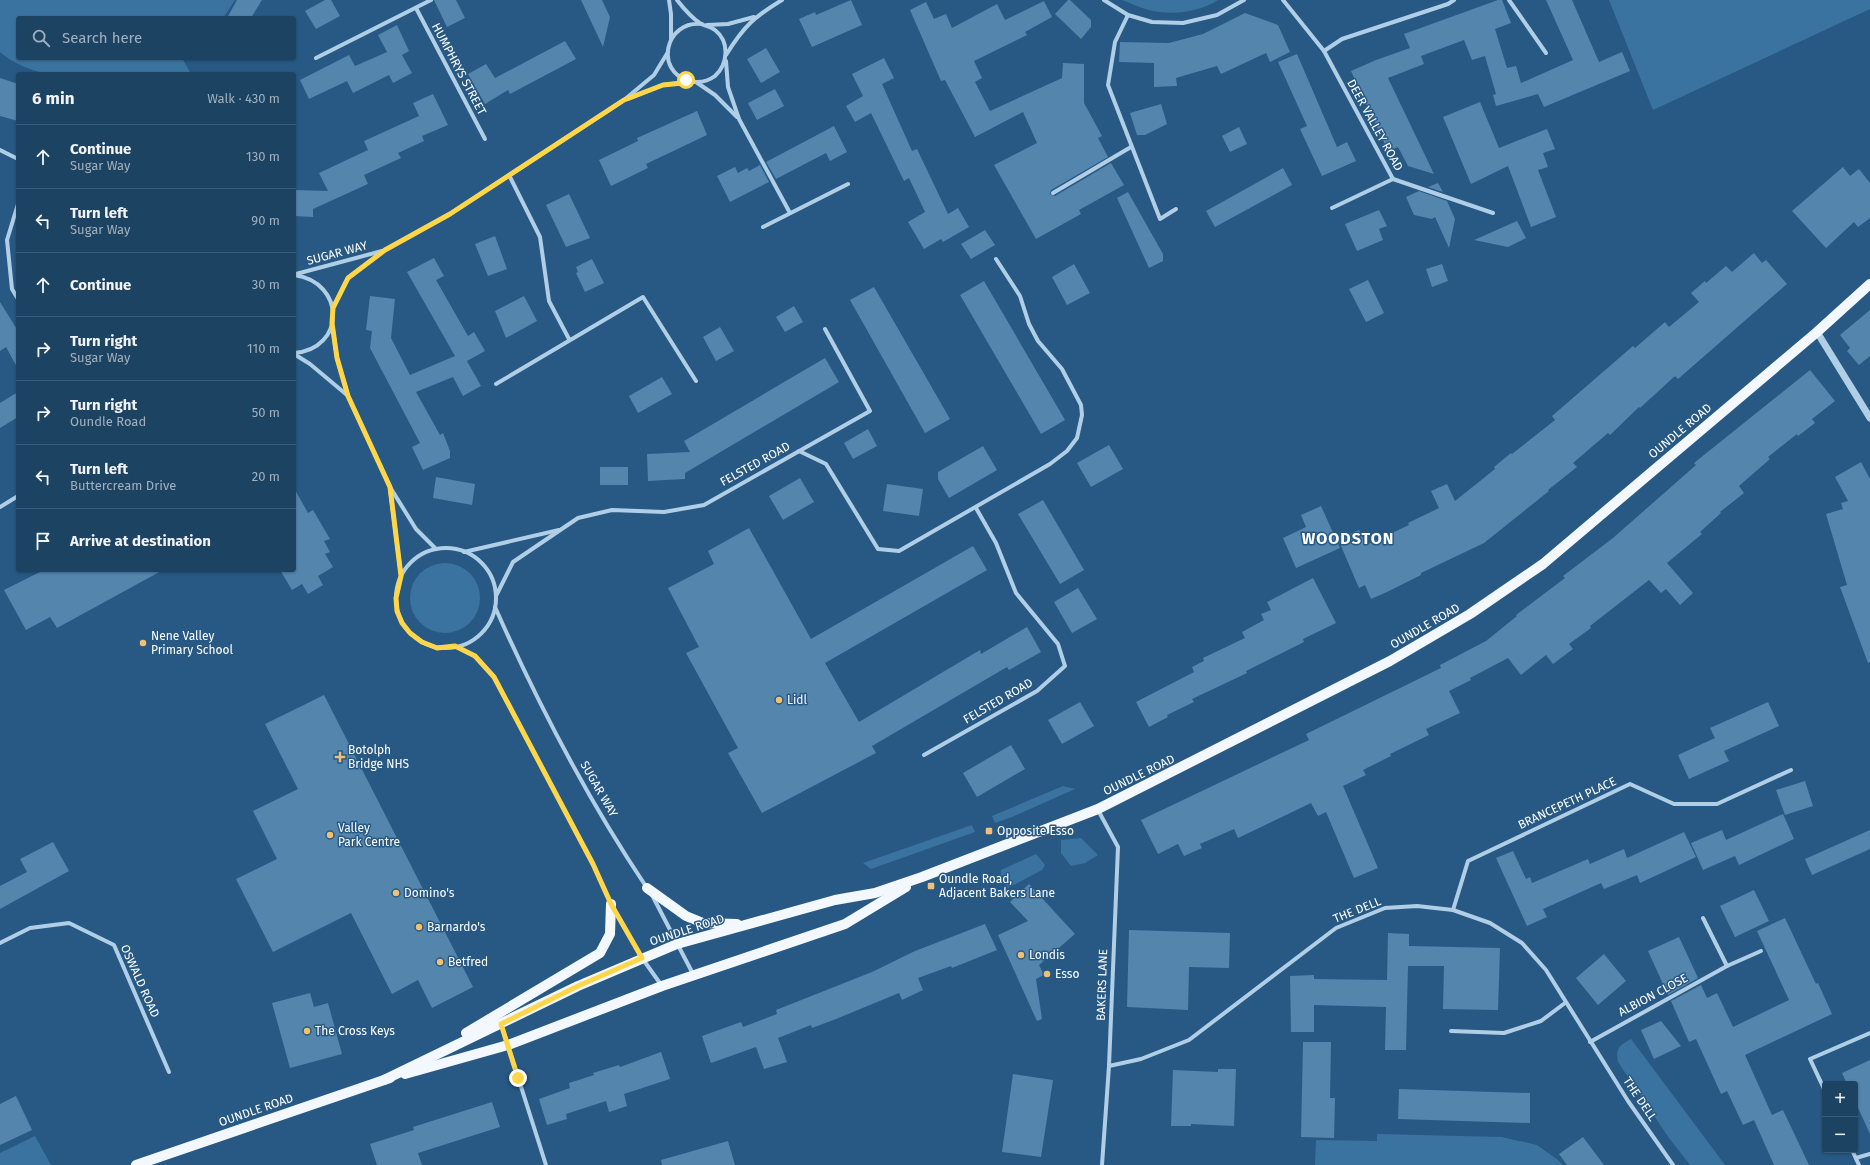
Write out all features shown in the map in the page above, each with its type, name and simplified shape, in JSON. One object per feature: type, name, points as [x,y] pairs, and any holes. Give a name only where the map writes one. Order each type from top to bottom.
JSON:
[{"type":"main road","name":"OUNDLE ROAD","points":[[384,1080],[578,986],[677,944],[835,900],[875,893],[922,877],[1098,809],[1390,661],[1470,614],[1543,564],[1817,332],[1870,284]]},
{"type":"main road","name":"OUNDLE ROAD","points":[[136,1165],[384,1080],[446,1064],[508,1045],[662,986],[845,924],[922,877]]},
{"type":"main road","points":[[647,888],[686,916],[703,923],[746,925]]},
{"type":"main road","points":[[384,1080],[494,1018],[600,954],[610,934],[611,904]]},
{"type":"street","points":[[316,58],[431,0]]},
{"type":"street","points":[[668,0],[671,14],[671,39],[668,52],[673,70],[680,77],[694,82],[715,95],[739,119]]},
{"type":"street","points":[[677,0],[683,8],[704,25],[716,31],[722,38],[726,56],[728,87],[739,119],[790,212]]},
{"type":"street","points":[[694,82],[711,78],[719,72],[737,37],[755,17],[782,0]]},
{"type":"street","points":[[1104,0],[1128,15],[1152,22],[1183,22],[1217,14],[1244,0]]},
{"type":"street","name":"DEER VALLEY ROAD","points":[[1283,0],[1324,51],[1393,179],[1493,213]]},
{"type":"street","points":[[1324,51],[1342,39],[1448,4],[1454,0]]},
{"type":"street","points":[[1509,0],[1546,53]]},
{"type":"street","name":"HUMPHRYS STREET","points":[[416,8],[485,139]]},
{"type":"street","points":[[1128,15],[1115,42],[1108,85],[1160,219],[1176,209]]},
{"type":"street","points":[[671,39],[681,28],[696,24],[728,24],[755,17]]},
{"type":"street","name":"SUGAR WAY","points":[[333,308],[348,278],[385,250],[450,214],[624,100],[654,75],[668,52]]},
{"type":"street","name":"SUGAR WAY","points":[[624,100],[663,85],[694,82]]},
{"type":"street","points":[[1053,193],[1131,147]]},
{"type":"street","points":[[0,150],[16,158]]},
{"type":"street","points":[[509,175],[540,237],[549,302],[569,339]]},
{"type":"street","points":[[1332,208],[1393,179]]},
{"type":"street","points":[[763,228],[790,212],[848,184]]},
{"type":"street","points":[[16,211],[7,240],[12,290],[16,296]]},
{"type":"street","name":"SUGAR WAY","points":[[296,273],[385,250]]},
{"type":"street","name":"FELSTED ROAD","points":[[496,596],[513,562],[578,518],[612,510],[664,512],[704,505],[799,451],[826,464],[878,549],[899,551],[1050,464],[1067,451],[1077,438],[1082,415],[1081,405],[1062,369],[1038,341],[1029,324],[1020,296],[996,259]]},
{"type":"street","points":[[296,275],[309,278],[323,287],[329,296],[333,308],[332,323],[337,358],[348,396],[390,487],[416,529],[436,549]]},
{"type":"street","points":[[496,384],[569,339],[643,298],[696,381]]},
{"type":"street","points":[[296,354],[313,348],[322,342],[329,333],[332,323]]},
{"type":"street","points":[[799,451],[870,410],[825,329]]},
{"type":"street","points":[[1817,332],[1870,418]]},
{"type":"street","points":[[296,355],[310,364],[348,396]]},
{"type":"street","points":[[390,487],[401,576]]},
{"type":"street","points":[[0,507],[16,497]]},
{"type":"street","name":"FELSTED ROAD","points":[[924,755],[1037,691],[1065,666],[1058,644],[1016,593],[996,543],[976,508]]},
{"type":"street","points":[[464,552],[561,529]]},
{"type":"street","points":[[450,548],[464,552],[477,559],[487,569],[493,582],[496,596],[492,618],[482,633],[469,643],[437,648],[422,642],[410,633],[402,623],[397,611],[396,598],[401,576],[409,563],[422,554],[436,549],[450,548]]},
{"type":"street","name":"SUGAR WAY","points":[[495,607],[521,664],[572,762],[647,888],[694,976]]},
{"type":"street","points":[[455,646],[475,656],[494,677],[593,864],[611,904],[642,958],[662,986]]},
{"type":"street","name":"BRANCEPETH PLACE","points":[[1453,910],[1468,860],[1630,784],[1674,804],[1717,804],[1791,770]]},
{"type":"street","name":"BAKERS LANE","points":[[1098,809],[1118,847],[1109,1066],[1102,1165]]},
{"type":"street","name":"THE DELL","points":[[1109,1066],[1141,1059],[1189,1040],[1336,928],[1385,908],[1417,906],[1453,910],[1490,923],[1522,943],[1546,970],[1565,1003],[1628,1101],[1673,1165]]},
{"type":"street","points":[[1703,918],[1727,966]]},
{"type":"street","name":"OSWALD ROAD","points":[[0,944],[30,928],[69,923],[114,946],[169,1072]]},
{"type":"street","name":"ALBION CLOSE","points":[[1590,1042],[1727,966],[1761,951]]},
{"type":"street","points":[[1451,1031],[1504,1033],[1541,1021],[1565,1003]]},
{"type":"street","points":[[501,1024],[546,1165]]},
{"type":"street","points":[[1822,1084],[1810,1058],[1870,1033]]},
{"type":"street","points":[[1854,1153],[1859,1165]]},
{"type":"street","points":[[1856,1158],[1870,1154]]},
{"type":"shaded area","points":[[0,0],[235,0],[224,16],[16,16],[16,60],[183,60],[190,72],[40,72],[22,66],[0,52]]},
{"type":"shaded area","points":[[1122,0],[1218,0],[1194,10],[1166,13],[1146,9]]},
{"type":"shaded area","points":[[1609,0],[1870,0],[1870,9],[1653,110]]},
{"type":"shaded area","points":[[445,563],[464,569],[474,579],[480,598],[474,617],[464,627],[445,633],[426,627],[416,617],[410,598],[416,579],[426,569]]},
{"type":"shaded area","points":[[1063,786],[1075,789],[995,823],[992,816]]},
{"type":"shaded area","points":[[972,825],[975,832],[871,869],[863,863]]},
{"type":"shaded area","points":[[1081,838],[1098,855],[1085,863],[1071,866],[1061,853],[1061,840]]},
{"type":"shaded area","points":[[1036,854],[1045,865],[1042,870],[1008,888],[1001,878],[1001,870]]},
{"type":"shaded area","points":[[1631,1039],[1725,1165],[1690,1165],[1669,1138],[1618,1062],[1617,1053],[1619,1048]]},
{"type":"shaded area","points":[[1377,1134],[1501,1137],[1537,1145],[1563,1165],[1315,1165],[1316,1140],[1377,1141]]},
{"type":"shaded area","points":[[35,1136],[51,1165],[0,1165],[0,1153]]},
{"type":"building","points":[[237,0],[262,0],[252,16],[228,16]]},
{"type":"building","points":[[325,0],[331,0],[340,16],[316,29],[305,11]]},
{"type":"building","points":[[434,0],[456,0],[465,18],[447,27]]},
{"type":"building","points":[[581,0],[602,0],[610,17],[603,47]]},
{"type":"building","points":[[851,0],[862,25],[812,47],[799,19],[815,12],[816,15]]},
{"type":"building","points":[[1068,0],[1070,0],[1091,20],[1091,27],[1081,39],[1055,14]]},
{"type":"building","points":[[1498,0],[1502,0],[1511,23],[1495,29],[1507,68],[1516,66],[1521,83],[1573,60],[1546,0],[1572,0],[1599,62],[1622,52],[1630,71],[1544,107],[1538,94],[1496,106],[1493,95],[1496,94],[1485,56],[1472,60],[1464,40],[1421,56],[1424,64],[1388,78],[1434,174],[1408,166],[1398,147],[1388,151],[1351,71],[1410,48],[1404,34]]},
{"type":"building","points":[[1044,1],[1052,17],[1025,32],[1027,35],[974,61],[982,78],[975,82],[990,111],[1062,78],[1063,63],[1084,64],[1084,103],[1102,136],[1098,138],[1108,157],[1051,190],[1050,194],[1055,196],[1111,163],[1124,185],[1079,210],[1081,214],[1036,239],[994,165],[1037,143],[1023,112],[975,137],[945,80],[941,81],[910,10],[926,2],[934,19],[946,14],[952,28],[997,4],[1005,20]]},
{"type":"building","points":[[1245,13],[1278,25],[1290,52],[1270,62],[1266,53],[1221,74],[1217,66],[1176,78],[1177,86],[1154,87],[1154,63],[1119,62],[1120,42],[1169,43],[1203,34]]},
{"type":"building","points":[[397,25],[409,51],[402,55],[412,73],[393,83],[389,75],[353,93],[347,81],[309,99],[300,80],[349,55],[355,66],[387,52],[378,35]]},
{"type":"building","points":[[565,41],[576,59],[510,94],[508,90],[485,104],[468,74],[486,64],[495,78]]},
{"type":"building","points":[[766,48],[780,72],[761,83],[747,59]]},
{"type":"building","points":[[1297,54],[1337,147],[1347,142],[1356,161],[1322,176],[1300,129],[1307,126],[1278,62]]},
{"type":"building","points":[[884,58],[894,78],[882,84],[912,151],[917,149],[948,214],[958,208],[969,227],[943,242],[941,239],[924,249],[908,222],[925,212],[909,178],[904,181],[871,113],[855,122],[846,106],[863,96],[852,74]]},
{"type":"building","points":[[0,78],[16,83],[16,120],[0,116]]},
{"type":"building","points":[[775,89],[784,106],[757,120],[748,103]]},
{"type":"building","points":[[433,94],[448,125],[422,136],[424,141],[398,153],[401,158],[364,175],[368,184],[313,209],[313,217],[296,216],[296,190],[328,191],[319,173],[368,150],[364,141],[419,116],[413,103]]},
{"type":"building","points":[[1480,102],[1499,148],[1547,129],[1555,149],[1543,153],[1548,167],[1538,170],[1556,217],[1531,227],[1508,166],[1471,184],[1443,117]]},
{"type":"building","points":[[1161,104],[1167,124],[1145,135],[1137,135],[1130,113]]},
{"type":"building","points":[[697,111],[707,135],[646,164],[648,168],[611,186],[599,160],[638,141],[637,138]]},
{"type":"building","points":[[834,126],[847,152],[830,161],[826,153],[776,179],[766,162]]},
{"type":"building","points":[[1239,127],[1247,144],[1230,152],[1222,136]]},
{"type":"building","points":[[760,165],[769,182],[730,202],[717,176],[735,167],[738,173],[747,168],[749,171]]},
{"type":"building","points":[[1843,167],[1850,176],[1859,169],[1870,183],[1870,218],[1858,227],[1854,222],[1826,248],[1792,211]]},
{"type":"building","points":[[1283,168],[1292,185],[1215,227],[1206,211]]},
{"type":"building","points":[[1438,183],[1443,192],[1428,187]]},
{"type":"building","points":[[1419,191],[1447,201],[1455,219],[1449,248],[1435,217],[1432,219],[1414,215],[1406,197]]},
{"type":"building","points":[[1128,192],[1163,254],[1163,261],[1149,268],[1117,198]]},
{"type":"building","points":[[569,194],[590,238],[566,247],[546,205]]},
{"type":"building","points":[[1379,210],[1387,226],[1379,229],[1383,240],[1357,251],[1345,224]]},
{"type":"building","points":[[1517,221],[1526,238],[1508,247],[1474,240]]},
{"type":"building","points":[[985,230],[995,245],[971,259],[961,244]]},
{"type":"building","points":[[495,236],[507,269],[488,276],[475,244]]},
{"type":"building","points":[[1754,253],[1762,263],[1766,260],[1787,284],[1678,379],[1675,376],[1640,408],[1639,407],[1610,435],[1608,433],[1573,463],[1577,467],[1548,490],[1549,491],[1484,543],[1371,599],[1365,585],[1359,588],[1338,539],[1359,530],[1366,545],[1409,525],[1408,523],[1439,508],[1431,491],[1447,484],[1455,501],[1495,469],[1494,467],[1511,453],[1512,454],[1555,420],[1552,416],[1633,346],[1635,348],[1665,322],[1669,327],[1699,302],[1691,293],[1705,281],[1706,283],[1726,266],[1732,272]]},
{"type":"building","points":[[434,258],[444,276],[436,280],[468,336],[474,332],[485,351],[467,361],[481,386],[463,396],[453,377],[416,392],[440,435],[443,433],[450,451],[450,458],[423,470],[412,447],[420,443],[370,348],[372,331],[366,330],[370,296],[395,299],[391,338],[410,375],[455,356],[407,272]]},
{"type":"building","points":[[592,259],[604,283],[585,292],[576,273],[578,272],[576,267]]},
{"type":"building","points":[[1074,264],[1090,293],[1067,305],[1052,277]]},
{"type":"building","points":[[1442,264],[1448,281],[1432,287],[1426,269]]},
{"type":"building","points":[[1368,280],[1384,313],[1366,322],[1349,289]]},
{"type":"building","points":[[984,281],[1065,420],[1041,434],[960,295]]},
{"type":"building","points":[[874,287],[950,419],[925,433],[850,300]]},
{"type":"building","points":[[524,296],[537,321],[506,338],[495,311]]},
{"type":"building","points":[[0,302],[16,328],[16,365],[6,347],[0,351]]},
{"type":"building","points":[[794,306],[803,322],[785,332],[776,317]]},
{"type":"building","points":[[1870,310],[1870,356],[1859,365],[1847,351],[1850,348],[1840,335]]},
{"type":"building","points":[[720,327],[734,351],[716,361],[703,337]]},
{"type":"building","points":[[825,358],[839,382],[685,473],[685,479],[648,481],[647,454],[690,452],[684,441]]},
{"type":"building","points":[[1810,370],[1835,401],[1812,419],[1815,423],[1798,436],[1797,434],[1768,457],[1770,459],[1739,486],[1744,493],[1720,512],[1721,513],[1700,532],[1702,534],[1667,563],[1693,593],[1680,605],[1666,589],[1661,593],[1649,580],[1590,626],[1591,628],[1569,644],[1573,649],[1553,664],[1546,655],[1521,675],[1508,658],[1449,691],[1460,713],[1426,729],[1429,735],[1390,754],[1391,756],[1363,770],[1366,775],[1343,786],[1378,868],[1354,878],[1326,812],[1318,816],[1311,803],[1238,838],[1234,829],[1200,844],[1202,848],[1184,856],[1178,844],[1158,854],[1141,820],[1309,740],[1306,734],[1441,668],[1440,665],[1486,641],[1517,616],[1516,615],[1565,578],[1563,576],[1613,538],[1696,465],[1694,463]]},
{"type":"building","points":[[662,377],[672,394],[638,413],[629,396]]},
{"type":"building","points":[[16,393],[16,418],[0,428],[0,403]]},
{"type":"building","points":[[868,429],[877,446],[853,459],[844,443]]},
{"type":"building","points":[[1109,445],[1123,469],[1091,487],[1077,463]]},
{"type":"building","points":[[983,446],[997,470],[949,498],[938,479],[938,472]]},
{"type":"building","points":[[1861,462],[1870,479],[1870,662],[1868,663],[1840,587],[1847,585],[1826,514],[1843,509],[1841,503],[1848,501],[1835,477]]},
{"type":"building","points":[[600,467],[628,467],[628,485],[600,485]]},
{"type":"building","points":[[436,477],[475,484],[472,505],[433,498]]},
{"type":"building","points":[[800,478],[814,502],[783,520],[769,496]]},
{"type":"building","points":[[887,484],[923,489],[919,516],[883,511]]},
{"type":"building","points":[[296,492],[308,513],[313,510],[330,539],[324,541],[330,552],[325,554],[333,567],[318,576],[323,585],[308,594],[302,584],[292,590],[281,572],[296,572]]},
{"type":"building","points":[[1043,500],[1084,570],[1060,584],[1018,514]]},
{"type":"building","points":[[1321,506],[1340,548],[1296,568],[1283,538],[1306,527],[1301,515]]},
{"type":"building","name":"Lidl","points":[[749,528],[811,639],[973,546],[987,570],[825,663],[859,722],[980,650],[981,654],[1027,627],[1041,652],[1009,670],[1007,667],[872,746],[876,753],[762,813],[728,753],[738,748],[686,653],[699,647],[668,588],[714,564],[708,551]]},
{"type":"building","points":[[40,572],[159,572],[57,628],[50,617],[26,630],[4,590]]},
{"type":"building","points":[[1313,578],[1336,623],[1303,639],[1304,642],[1246,671],[1247,673],[1192,699],[1194,702],[1167,715],[1168,717],[1149,727],[1136,702],[1194,672],[1192,667],[1204,661],[1203,658],[1245,638],[1242,632],[1264,620],[1261,614],[1271,610],[1267,602]]},
{"type":"building","points":[[1078,588],[1097,619],[1072,633],[1054,602]]},
{"type":"building","name":"Valley Park Centre","points":[[324,695],[473,987],[432,1008],[418,980],[392,994],[351,913],[273,952],[236,879],[277,859],[253,811],[298,789],[265,724]]},
{"type":"building","points":[[1080,702],[1094,726],[1062,744],[1048,720]]},
{"type":"building","points":[[1768,702],[1779,726],[1724,751],[1729,761],[1689,779],[1678,755],[1715,738],[1710,728]]},
{"type":"building","points":[[1011,745],[1025,769],[977,797],[963,773]]},
{"type":"building","points":[[1805,781],[1813,806],[1785,815],[1776,790]]},
{"type":"building","points":[[1783,814],[1794,839],[1739,865],[1735,856],[1703,870],[1691,843],[1722,830],[1726,840]]},
{"type":"building","points":[[1870,830],[1870,849],[1812,875],[1805,859]]},
{"type":"building","points":[[1684,832],[1696,857],[1640,883],[1637,875],[1604,889],[1601,883],[1543,909],[1547,917],[1527,926],[1496,858],[1513,851],[1526,879],[1530,877],[1532,883],[1588,859],[1590,864],[1624,849],[1627,858]]},
{"type":"building","points":[[53,842],[69,871],[0,909],[0,886],[27,872],[20,859]]},
{"type":"building","points":[[1029,884],[1075,934],[1039,965],[1044,975],[1036,979],[1042,1019],[1037,1021],[998,935],[1028,921],[1010,902]]},
{"type":"building","points":[[1754,890],[1769,921],[1735,937],[1720,906]]},
{"type":"building","points":[[1785,918],[1832,1014],[1745,1055],[1772,1115],[1783,1110],[1809,1165],[1774,1165],[1754,1120],[1743,1125],[1727,1091],[1721,1094],[1696,1039],[1689,1042],[1671,1001],[1701,985],[1707,998],[1717,993],[1733,1027],[1789,1000],[1757,931]]},
{"type":"building","points":[[985,924],[997,950],[952,968],[951,966],[918,978],[923,990],[902,1000],[899,993],[812,1028],[811,1025],[778,1038],[787,1062],[764,1069],[756,1047],[711,1063],[702,1036],[741,1022],[743,1027],[777,1014],[776,1010],[872,972],[915,951]]},
{"type":"building","points":[[1129,930],[1230,933],[1229,968],[1189,967],[1188,1010],[1127,1007]]},
{"type":"building","points":[[1388,933],[1409,934],[1409,946],[1500,948],[1498,1010],[1443,1009],[1444,966],[1408,966],[1406,1050],[1385,1050],[1386,1007],[1314,1005],[1314,1032],[1291,1032],[1290,976],[1314,975],[1314,979],[1387,980]]},
{"type":"building","points":[[1679,937],[1698,978],[1668,995],[1648,951]]},
{"type":"building","points":[[1604,954],[1626,981],[1598,1005],[1576,978]]},
{"type":"building","name":"The Cross Keys","points":[[310,993],[314,1007],[328,1003],[342,1054],[290,1068],[272,1003]]},
{"type":"building","points":[[1661,1021],[1681,1046],[1654,1059],[1641,1030]]},
{"type":"building","points":[[1303,1042],[1331,1042],[1330,1098],[1335,1098],[1334,1138],[1301,1137]]},
{"type":"building","points":[[661,1052],[670,1079],[624,1094],[627,1106],[609,1112],[606,1101],[566,1114],[567,1119],[547,1125],[539,1099],[570,1088],[569,1083],[594,1075],[593,1073],[619,1065],[620,1067]]},
{"type":"building","points":[[1870,1060],[1870,1134],[1858,1108],[1858,1081],[1846,1081],[1842,1073]]},
{"type":"building","points":[[1218,1069],[1236,1069],[1234,1126],[1191,1124],[1191,1126],[1171,1126],[1173,1070],[1218,1072]]},
{"type":"building","points":[[1013,1074],[1053,1080],[1041,1157],[1002,1152]]},
{"type":"building","points":[[1399,1089],[1530,1093],[1530,1123],[1398,1119]]},
{"type":"building","points":[[16,1096],[32,1130],[0,1145],[0,1104]]},
{"type":"building","points":[[492,1102],[500,1127],[418,1153],[422,1165],[377,1165],[370,1144],[414,1130],[413,1127]]},
{"type":"building","points":[[1583,1137],[1604,1165],[1567,1165],[1559,1154]]},
{"type":"building","points":[[728,1141],[735,1165],[662,1165],[661,1160]]},
{"type":"place","name":"Nene Valley Primary School","points":[[143,643]]},
{"type":"place","name":"Lidl","points":[[779,700]]},
{"type":"place","name":"Botolph Bridge NHS","points":[[340,757]]},
{"type":"place","name":"Opposite Esso","points":[[989,831]]},
{"type":"place","name":"Valley Park Centre","points":[[330,835]]},
{"type":"place","name":"Oundle Road, Adjacent Bakers Lane","points":[[931,886]]},
{"type":"place","name":"Domino's","points":[[396,893]]},
{"type":"place","name":"Barnardo's","points":[[419,927]]},
{"type":"place","name":"Londis","points":[[1021,955]]},
{"type":"place","name":"Betfred","points":[[440,962]]},
{"type":"place","name":"Esso","points":[[1047,974]]},
{"type":"place","name":"The Cross Keys","points":[[307,1031]]},
{"type":"district","name":"WOODSTON","points":[[1348,538]]},
{"type":"route","points":[[518,1078],[501,1024],[578,986],[642,958],[611,904],[593,864],[494,677],[475,656],[455,646],[437,648],[422,642],[410,633],[402,623],[397,611],[397,587],[401,576],[390,487],[348,396],[337,358],[332,323],[333,308],[348,278],[385,250],[450,214],[624,100],[663,85],[692,82],[686,80]]}]
